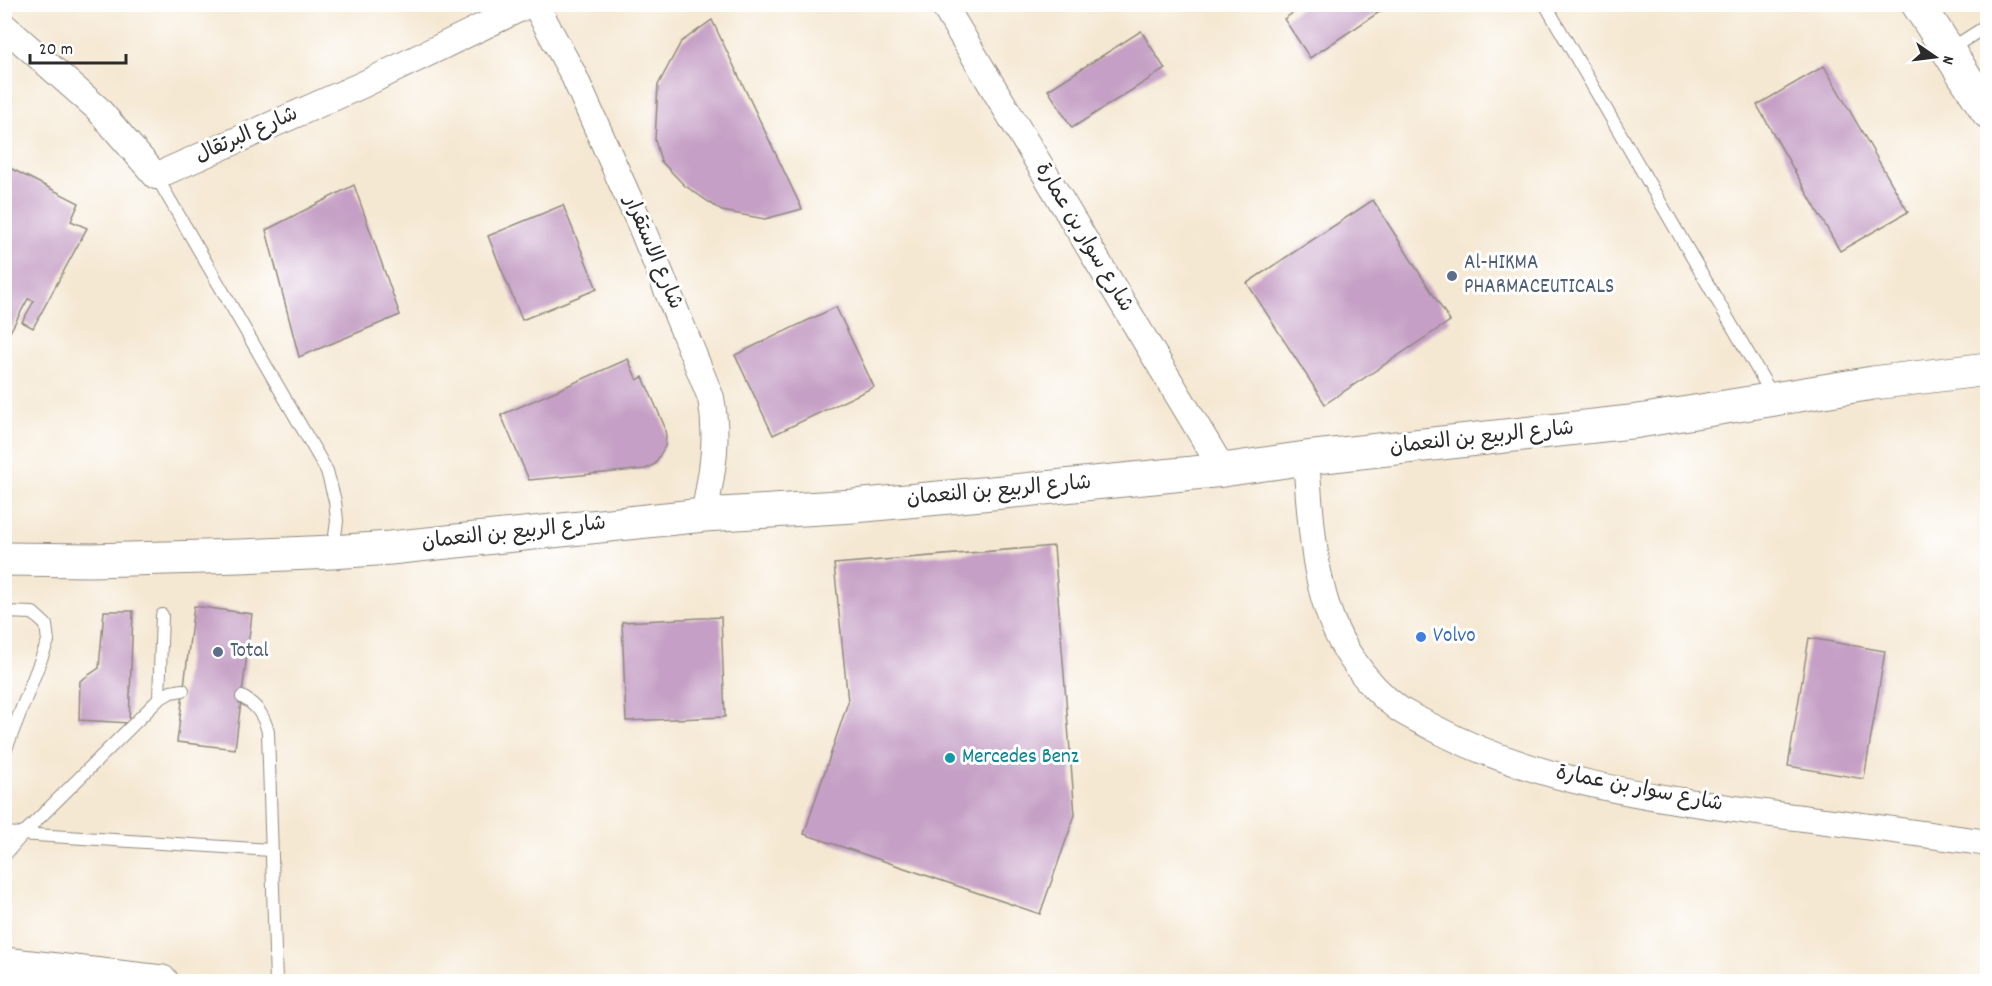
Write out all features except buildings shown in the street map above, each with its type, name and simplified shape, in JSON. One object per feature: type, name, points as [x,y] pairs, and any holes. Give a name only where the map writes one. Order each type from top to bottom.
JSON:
[{"type":"main road","points":[[1918,4],[1988,112]]},
{"type":"main road","name":"شارع الربيع بن النعمان","points":[[4,559],[126,559],[332,552],[704,515],[854,506],[1223,470],[1305,458],[1640,422],[1873,383],[1988,369]]},
{"type":"main road","points":[[4,964],[162,981]]},
{"type":"street","name":"شارع البرتقال","points":[[156,176],[362,85],[530,4]]},
{"type":"street","name":"شارع الاستقرار","points":[[535,4],[573,74],[636,215],[711,398],[716,442],[704,515]]},
{"type":"street","name":"شارع سوار بن عمارة","points":[[944,4],[1223,470]]},
{"type":"street","points":[[4,26],[97,108],[156,176]]},
{"type":"street","name":"شارع سوار بن عمارة","points":[[1305,458],[1312,535],[1326,607],[1336,633],[1351,659],[1371,684],[1398,708],[1467,745],[1582,782],[1704,804],[1988,843]]},
{"type":"lane","points":[[1545,4],[1775,399]]},
{"type":"lane","points":[[1948,51],[1988,25]]},
{"type":"lane","points":[[156,176],[327,471],[335,501],[337,521],[332,552]]},
{"type":"lane","points":[[4,612],[33,613],[46,625],[48,641],[4,754]]},
{"type":"lane","points":[[159,699],[162,615]]},
{"type":"lane","points":[[4,856],[22,835],[159,699],[171,692],[183,690]]},
{"type":"lane","points":[[242,697],[252,702],[260,711],[268,732],[276,981]]},
{"type":"lane","points":[[4,833],[271,850]]},
{"type":"place","name":"Al-HIKMA PHARMACEUTICALS","points":[[1452,276]]},
{"type":"place","name":"Volvo","points":[[1421,637]]},
{"type":"place","name":"Total","points":[[218,652]]},
{"type":"place","name":"Mercedes Benz","points":[[950,758]]}]
